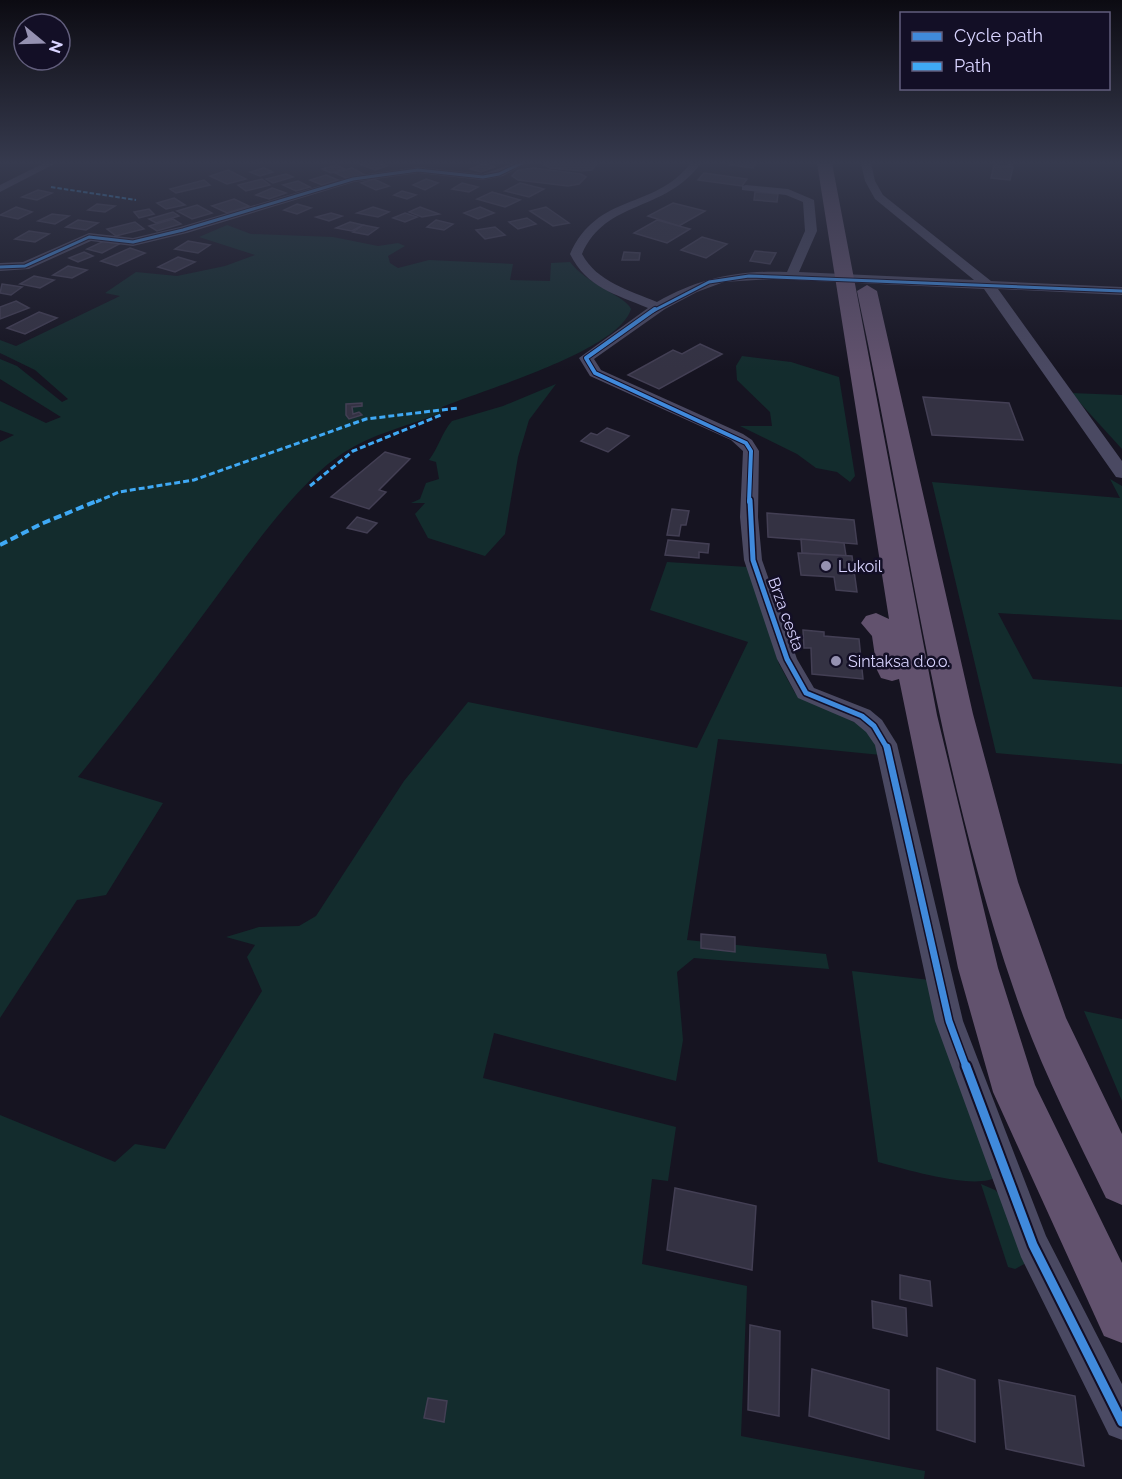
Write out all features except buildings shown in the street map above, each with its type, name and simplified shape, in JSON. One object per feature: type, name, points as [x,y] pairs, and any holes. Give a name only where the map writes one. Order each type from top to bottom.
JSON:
[{"type":"highway","points":[[836,232],[841,265],[859,280],[978,801],[1025,964],[1061,1060],[1122,1182]]},
{"type":"highway","points":[[859,280],[873,453],[904,730]]},
{"type":"highway","points":[[857,493],[863,489],[865,483],[862,463],[873,453]]},
{"type":"highway","points":[[876,623],[886,632],[904,730],[1015,1092],[1122,1317]]},
{"type":"street","points":[[0,267],[25,266],[89,237],[133,242],[175,232]]},
{"type":"street","points":[[585,232],[579,239],[576,254],[585,271],[608,286],[658,307],[710,282],[738,277],[791,276],[1122,291]]},
{"type":"street","points":[[791,276],[812,232]]},
{"type":"street","points":[[922,232],[988,285],[1122,473]]},
{"type":"street","name":"Brza cesta","points":[[658,307],[586,358],[595,373],[746,443],[753,460],[749,517],[753,560],[787,659],[806,693],[862,716],[874,726],[904,730]]},
{"type":"street","points":[[904,730],[949,1021],[1033,1245],[1122,1422]]},
{"type":"green space","points":[[211,232],[246,232],[333,237],[378,246],[398,243],[405,246],[388,256],[390,263],[398,268],[429,260],[513,264],[510,280],[550,281],[551,263],[570,262],[585,277],[628,304],[631,309],[621,325],[602,340],[576,354],[516,380],[442,407],[441,413],[354,446],[325,466],[274,520],[78,777],[163,803],[106,895],[77,900],[0,1018],[0,442],[14,435],[0,430],[0,401],[46,423],[61,417],[0,379],[0,359],[17,366],[62,402],[68,399],[35,370],[0,353],[0,340],[16,346],[120,296],[105,293],[136,272],[177,276],[225,266],[255,255],[199,237]]},
{"type":"green space","points":[[742,356],[791,362],[839,377],[855,476],[850,482],[837,472],[816,468],[797,454],[740,426],[772,426],[770,412],[737,380],[736,366]]},
{"type":"green space","points":[[556,384],[529,420],[518,457],[505,534],[485,556],[428,538],[415,514],[425,503],[411,503],[420,499],[426,483],[439,479],[436,462],[429,460],[452,421],[503,406]]},
{"type":"green space","points":[[1071,393],[1122,395],[1122,449]]},
{"type":"green space","points":[[1110,479],[1122,486],[1122,620],[998,613],[1033,679],[1122,687],[1122,764],[996,753],[932,482],[1120,498]]},
{"type":"green space","points":[[667,562],[748,567],[779,664],[795,693],[862,726],[874,738],[881,755],[718,739],[687,940],[826,954],[829,969],[694,958],[677,972],[683,1040],[676,1081],[494,1033],[483,1078],[676,1127],[668,1181],[652,1179],[642,1264],[747,1286],[741,1436],[925,1471],[924,1479],[0,1479],[0,1115],[115,1162],[135,1144],[165,1149],[262,991],[247,957],[255,945],[226,937],[259,927],[299,926],[316,916],[404,781],[468,702],[697,748],[748,642],[650,610]]},
{"type":"green space","points":[[852,971],[930,980],[997,1176],[988,1180],[958,1180],[878,1162]]},
{"type":"green space","points":[[1084,1011],[1122,1019],[1122,1101]]},
{"type":"green space","points":[[981,1184],[995,1190],[1002,1197],[1028,1262],[1015,1269],[1008,1267]]},
{"type":"marked path","points":[[0,545],[41,524],[119,492],[194,480],[366,419],[458,408]]},
{"type":"marked path","points":[[310,486],[353,451],[441,415]]},
{"type":"cycle path","points":[[0,267],[25,266],[89,237],[133,242],[175,232]]},
{"type":"cycle path","points":[[1122,291],[773,275],[733,277],[709,282],[676,297],[586,358],[595,373],[737,437],[746,443],[751,451],[749,517],[753,560],[787,659],[806,693],[862,716],[874,726],[886,744],[949,1021],[1033,1245],[1122,1422]]},
{"type":"place","name":"Lukoil","points":[[826,566]]},
{"type":"place","name":"Sintaksa d.o.o.","points":[[836,661]]}]
